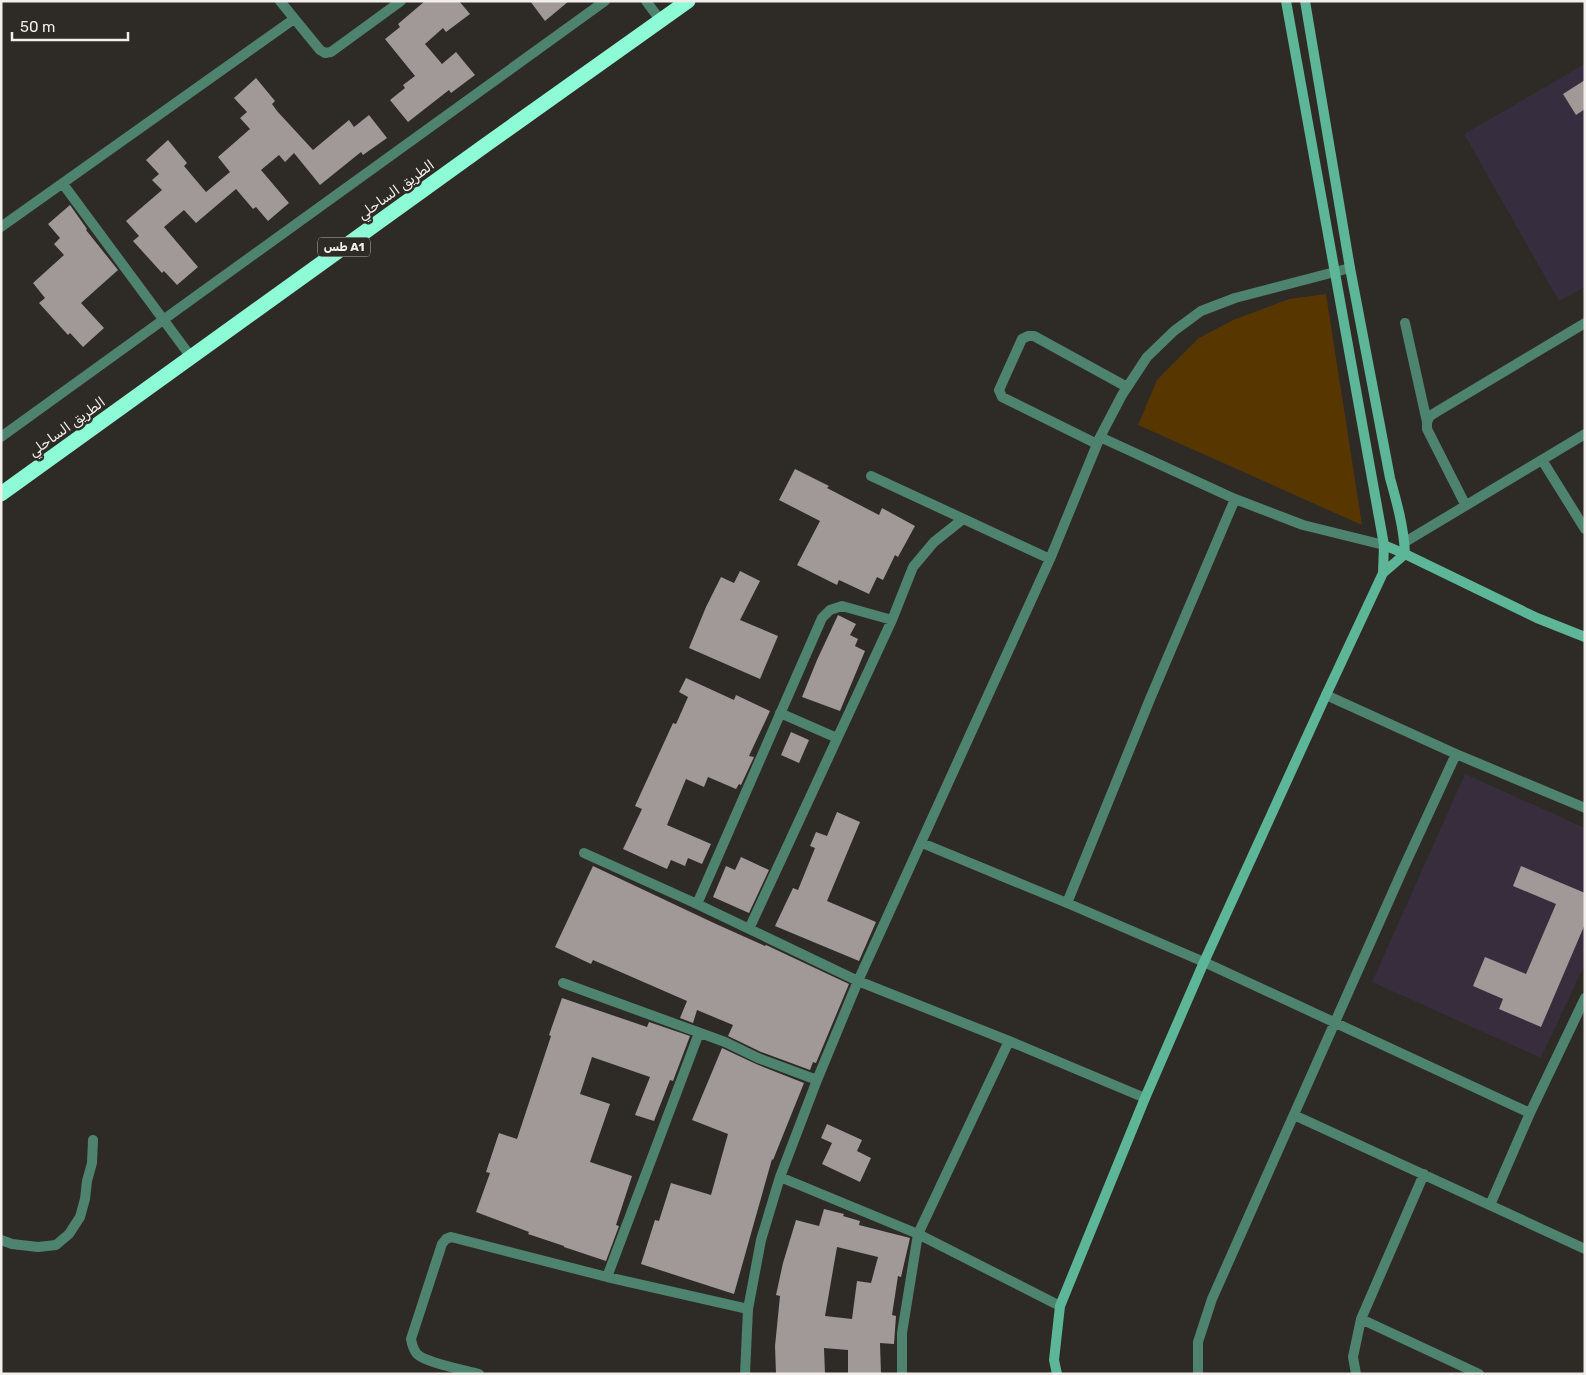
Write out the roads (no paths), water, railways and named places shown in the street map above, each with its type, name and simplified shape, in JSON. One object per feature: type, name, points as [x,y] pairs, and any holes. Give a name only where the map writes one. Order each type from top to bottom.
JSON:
[{"type":"highway","name":"الطريق الساحلي","points":[[1,494],[688,1]]},
{"type":"main road","points":[[1057,1374],[1054,1360],[1060,1306],[1145,1098],[1204,962],[1383,573],[1384,545],[1286,1]]},
{"type":"main road","points":[[1305,1],[1350,268],[1390,478],[1399,512],[1405,554]]},
{"type":"main road","points":[[1384,545],[1537,618],[1585,637]]},
{"type":"main road","points":[[1383,573],[1405,554]]},
{"type":"street","points":[[280,1],[320,50],[325,53],[331,52],[401,1]]},
{"type":"street","points":[[1,437],[605,1]]},
{"type":"street","points":[[646,1],[661,21]]},
{"type":"street","points":[[1,227],[294,19]]},
{"type":"street","points":[[63,184],[191,357]]},
{"type":"street","points":[[744,1374],[748,1309],[762,1240],[780,1176],[817,1080],[858,981],[1050,560],[1098,441],[1127,386],[1147,357],[1174,331],[1201,311],[1235,298],[1350,268]]},
{"type":"street","points":[[1405,323],[1427,429],[1465,504]]},
{"type":"street","points":[[1427,422],[1430,416],[1585,323]]},
{"type":"street","points":[[1127,386],[1034,336],[1028,336],[1022,339],[999,390],[1002,397],[1098,441],[1235,499],[1303,525],[1384,545]]},
{"type":"street","points":[[1404,542],[1585,434]]},
{"type":"street","points":[[1542,460],[1585,529]]},
{"type":"street","points":[[871,476],[1050,560]]},
{"type":"street","points":[[1067,903],[1150,699],[1235,499]]},
{"type":"street","points":[[749,929],[892,620],[913,567],[934,542],[963,519]]},
{"type":"street","points":[[697,904],[822,618],[830,610],[842,606],[892,620]]},
{"type":"street","points":[[1326,695],[1456,754],[1585,808]]},
{"type":"street","points":[[780,713],[837,738]]},
{"type":"street","points":[[1198,1374],[1198,1342],[1212,1299],[1456,754]]},
{"type":"street","points":[[922,843],[1204,962],[1530,1112]]},
{"type":"street","points":[[584,853],[697,904],[858,981],[1145,1098]]},
{"type":"street","points":[[563,983],[725,1042],[758,1058],[817,1080]]},
{"type":"street","points":[[1490,1205],[1530,1112],[1585,998]]},
{"type":"street","points":[[607,1277],[699,1033]]},
{"type":"street","points":[[902,1374],[902,1333],[918,1234],[1008,1041]]},
{"type":"street","points":[[1294,1115],[1585,1249]]},
{"type":"street","points":[[1,1240],[12,1244],[38,1247],[56,1245],[69,1234],[80,1217],[85,1199],[92,1163],[93,1140]]},
{"type":"street","points":[[1356,1374],[1353,1357],[1361,1319],[1424,1174]]},
{"type":"street","points":[[780,1176],[918,1234],[1060,1306]]},
{"type":"street","points":[[479,1374],[442,1369],[419,1356],[413,1348],[411,1339],[442,1244],[451,1237],[607,1277],[748,1309]]},
{"type":"street","points":[[1361,1319],[1478,1374]]}]
